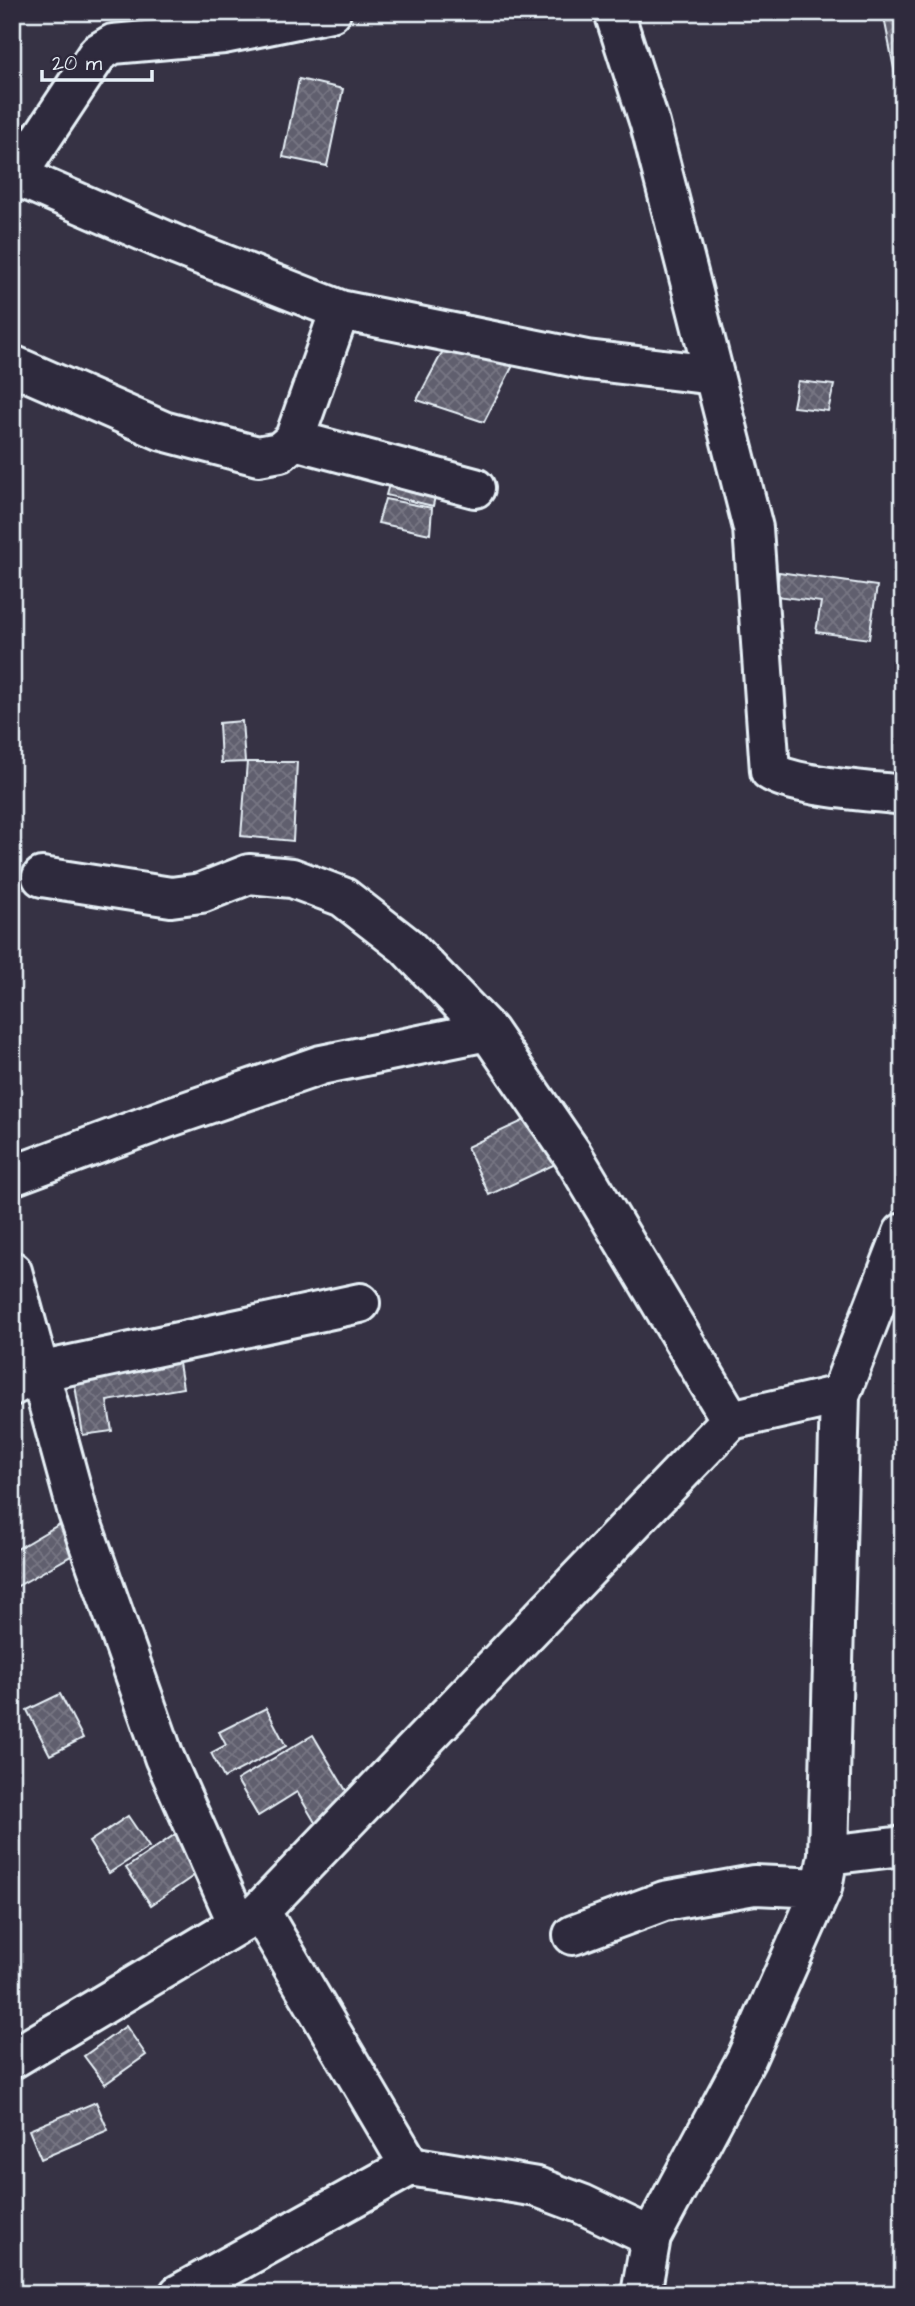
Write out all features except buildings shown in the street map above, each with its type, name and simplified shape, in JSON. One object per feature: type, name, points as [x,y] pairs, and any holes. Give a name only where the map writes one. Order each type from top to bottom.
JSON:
[{"type":"street","points":[[331,12],[218,23],[113,44],[98,54],[15,179],[340,310],[587,360],[714,375]]},
{"type":"street","points":[[614,12],[650,124],[753,528],[770,771],[805,782],[903,795]]},
{"type":"street","points":[[12,365],[163,431],[258,456],[280,452],[294,440],[340,310]]},
{"type":"street","points":[[294,440],[475,488]]},
{"type":"street","points":[[42,877],[171,897],[201,893],[249,874],[292,878],[343,897],[406,946],[488,1031],[572,1154],[731,1420]]},
{"type":"street","points":[[12,1176],[170,1117],[321,1065],[488,1031]]},
{"type":"street","points":[[641,2294],[651,2237],[747,2059],[825,1871],[840,1395],[903,1233]]},
{"type":"street","points":[[12,1272],[25,1379],[78,1513],[164,1757],[249,1918],[410,2166]]},
{"type":"street","points":[[25,1379],[360,1303]]},
{"type":"street","points":[[12,2059],[249,1918],[731,1420],[840,1395]]},
{"type":"street","points":[[573,1934],[664,1901],[825,1871],[903,1846]]},
{"type":"street","points":[[179,2294],[410,2166],[537,2186],[651,2237]]}]
